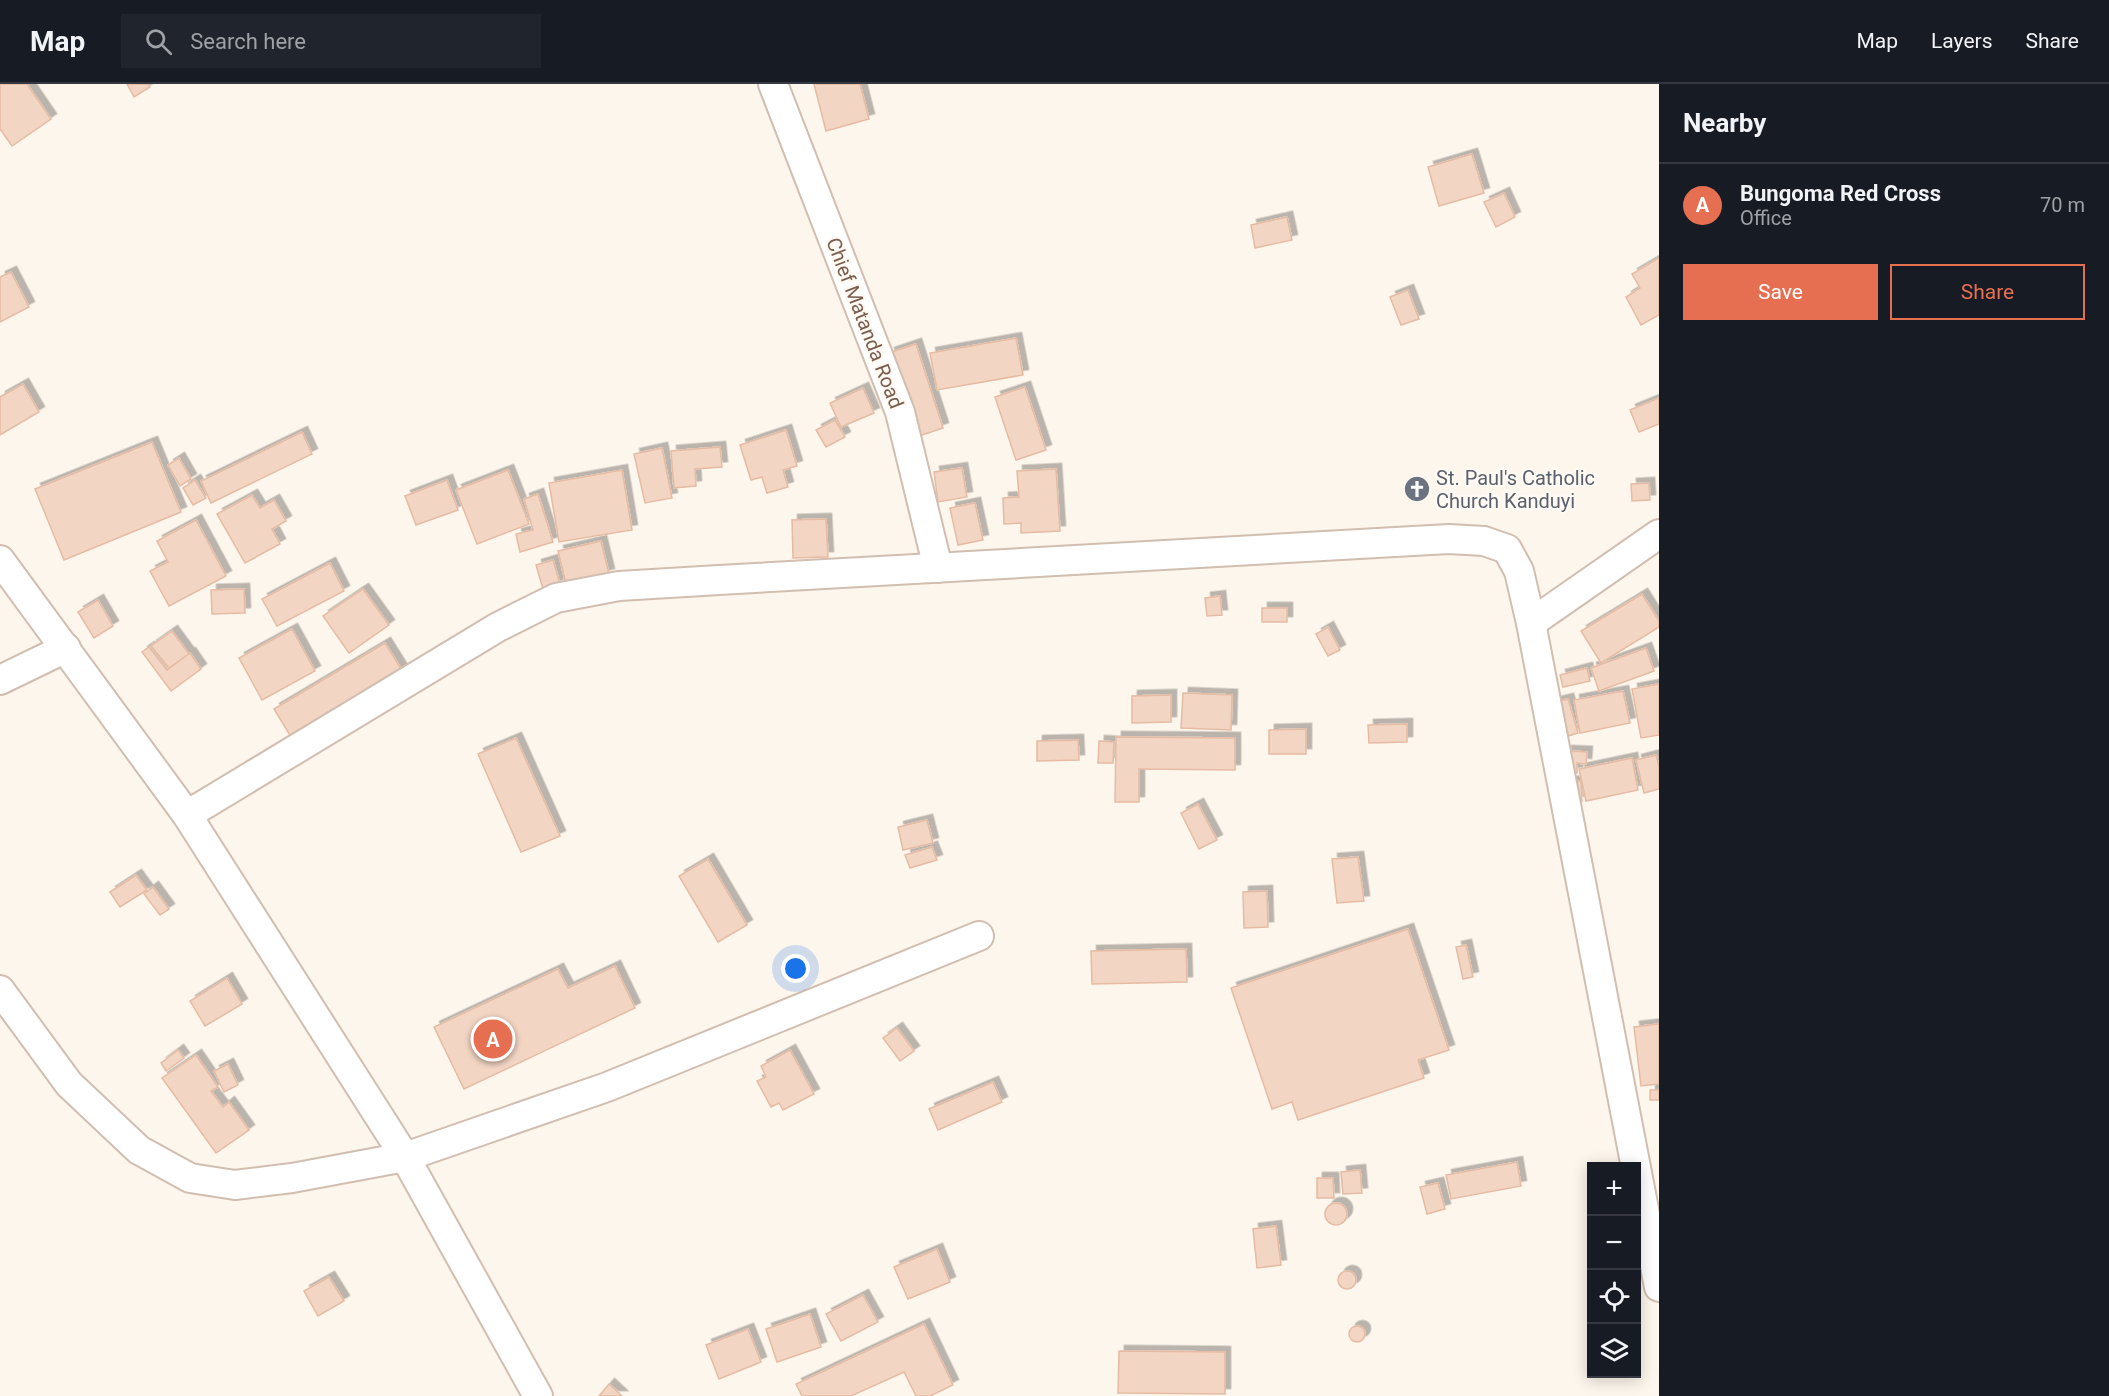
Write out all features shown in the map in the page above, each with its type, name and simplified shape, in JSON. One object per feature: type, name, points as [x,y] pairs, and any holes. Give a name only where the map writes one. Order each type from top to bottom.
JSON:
[{"type":"street","name":"Chief Matanda Road","points":[[773,84],[900,412],[938,568]]},
{"type":"street","points":[[1531,623],[1659,534]]},
{"type":"street","points":[[188,815],[498,627],[556,598],[619,586],[1449,539],[1484,541],[1507,549],[1519,571],[1659,1287]]},
{"type":"street","points":[[0,560],[188,815],[405,1157],[538,1396]]},
{"type":"street","points":[[0,681],[66,648]]},
{"type":"street","points":[[0,990],[69,1084],[139,1150],[190,1178],[236,1185],[292,1178],[405,1157],[607,1087],[979,936]]},
{"type":"building","points":[[0,84],[27,84],[51,119],[12,146],[0,129]]},
{"type":"building","points":[[127,84],[148,84],[150,87],[134,97]]},
{"type":"building","points":[[814,84],[860,84],[869,119],[826,131]]},
{"type":"building","points":[[1472,154],[1484,193],[1439,206],[1428,167]]},
{"type":"building","points":[[1504,193],[1515,217],[1496,227],[1484,202]]},
{"type":"building","points":[[1287,217],[1292,240],[1255,248],[1251,225]]},
{"type":"building","points":[[1659,258],[1659,315],[1641,325],[1626,297],[1640,288],[1632,274]]},
{"type":"building","points":[[11,272],[29,307],[0,322],[0,277]]},
{"type":"building","points":[[1408,290],[1419,319],[1401,325],[1390,297]]},
{"type":"building","points":[[1016,338],[1023,375],[937,390],[930,353]]},
{"type":"building","points":[[916,344],[943,428],[916,437],[889,353]]},
{"type":"building","points":[[23,384],[39,412],[0,435],[0,397]]},
{"type":"building","points":[[1025,387],[1046,450],[1016,460],[995,397]]},
{"type":"building","points":[[863,388],[874,413],[841,427],[830,403]]},
{"type":"building","points":[[1659,398],[1659,424],[1639,432],[1630,410]]},
{"type":"building","points":[[835,420],[845,437],[826,447],[816,430]]},
{"type":"building","points":[[786,430],[797,466],[783,470],[788,487],[767,493],[762,477],[751,480],[740,445]]},
{"type":"building","points":[[302,432],[312,454],[211,503],[201,481]]},
{"type":"building","points":[[152,442],[181,512],[64,560],[35,489]]},
{"type":"building","points":[[720,447],[722,467],[695,469],[696,486],[674,488],[671,451]]},
{"type":"building","points":[[662,448],[672,498],[645,503],[634,454]]},
{"type":"building","points":[[179,458],[191,479],[180,486],[168,465]]},
{"type":"building","points":[[962,468],[967,497],[938,502],[934,472]]},
{"type":"building","points":[[1056,469],[1060,531],[1021,533],[1021,523],[1004,524],[1003,498],[1019,497],[1017,471]]},
{"type":"building","points":[[508,470],[529,524],[477,544],[456,490]]},
{"type":"building","points":[[622,470],[632,530],[559,542],[549,483]]},
{"type":"building","points":[[195,480],[206,498],[193,505],[183,488]]},
{"type":"building","points":[[447,480],[458,510],[416,525],[405,496]]},
{"type":"building","points":[[1649,483],[1650,500],[1632,501],[1631,484]]},
{"type":"building","points":[[538,494],[553,542],[520,552],[516,534],[533,530],[524,499]]},
{"type":"building","points":[[252,495],[260,508],[274,500],[286,521],[272,529],[280,544],[245,563],[217,514]]},
{"type":"building","points":[[975,503],[983,540],[958,545],[950,508]]},
{"type":"building","points":[[826,519],[828,557],[793,558],[792,520]]},
{"type":"building","points":[[196,520],[226,576],[169,606],[150,571],[168,562],[157,541]]},
{"type":"building","points":[[601,541],[609,574],[566,584],[558,551]]},
{"type":"building","points":[[553,560],[560,584],[543,589],[536,565]]},
{"type":"building","points":[[330,563],[344,591],[277,626],[262,599]]},
{"type":"building","points":[[244,589],[245,613],[212,614],[211,590]]},
{"type":"building","points":[[363,589],[389,625],[349,653],[323,616]]},
{"type":"building","points":[[1642,594],[1659,621],[1659,627],[1601,663],[1581,631]]},
{"type":"building","points":[[1220,596],[1222,615],[1207,616],[1205,598]]},
{"type":"building","points":[[98,600],[113,626],[94,638],[78,612]]},
{"type":"building","points":[[1262,608],[1287,608],[1287,622],[1262,622]]},
{"type":"building","points":[[1328,627],[1340,650],[1328,656],[1316,634]]},
{"type":"building","points":[[292,629],[315,671],[262,700],[239,658]]},
{"type":"building","points":[[172,631],[189,654],[169,668],[151,646]]},
{"type":"building","points":[[385,643],[405,675],[294,742],[274,709]]},
{"type":"building","points":[[149,647],[167,670],[190,653],[201,669],[171,691],[142,652]]},
{"type":"building","points":[[1646,648],[1654,671],[1599,691],[1591,668]]},
{"type":"building","points":[[1587,668],[1590,681],[1563,687],[1560,675]]},
{"type":"building","points":[[1659,684],[1659,735],[1641,738],[1632,689]]},
{"type":"building","points":[[1623,691],[1630,723],[1580,733],[1574,700]]},
{"type":"building","points":[[1183,693],[1232,695],[1231,730],[1181,728]]},
{"type":"building","points":[[1171,695],[1171,722],[1132,723],[1132,696]]},
{"type":"building","points":[[1568,699],[1578,733],[1565,737],[1555,702]]},
{"type":"building","points":[[1407,724],[1407,742],[1369,743],[1368,725]]},
{"type":"building","points":[[1306,729],[1306,754],[1269,754],[1269,730]]},
{"type":"building","points":[[1116,737],[1235,738],[1235,770],[1139,769],[1139,802],[1115,802]]},
{"type":"building","points":[[516,738],[560,836],[521,852],[478,754]]},
{"type":"building","points":[[1078,740],[1079,760],[1037,761],[1037,741]]},
{"type":"building","points":[[1099,741],[1114,742],[1113,763],[1098,763]]},
{"type":"building","points":[[1566,751],[1587,752],[1586,764],[1577,763],[1577,773],[1569,772]]},
{"type":"building","points":[[1656,755],[1659,767],[1659,789],[1644,793],[1636,760]]},
{"type":"building","points":[[1632,758],[1638,790],[1586,801],[1579,769]]},
{"type":"building","points":[[1581,781],[1582,801],[1571,802],[1570,782]]},
{"type":"building","points":[[1198,804],[1217,840],[1199,849],[1181,813]]},
{"type":"building","points":[[927,820],[933,843],[903,850],[898,827]]},
{"type":"building","points":[[932,847],[937,860],[910,868],[905,855]]},
{"type":"building","points":[[1358,857],[1364,901],[1337,903],[1332,859]]},
{"type":"building","points":[[708,859],[747,925],[718,942],[679,876]]},
{"type":"building","points":[[136,875],[147,890],[120,907],[110,892]]},
{"type":"building","points":[[153,887],[169,909],[160,915],[144,894]]},
{"type":"building","points":[[1267,891],[1268,927],[1244,928],[1243,892]]},
{"type":"building","points":[[1408,929],[1449,1050],[1418,1060],[1424,1078],[1298,1120],[1292,1102],[1272,1109],[1231,988]]},
{"type":"building","points":[[1466,945],[1473,977],[1463,979],[1456,947]]},
{"type":"building","points":[[1186,949],[1187,982],[1092,984],[1091,951]]},
{"type":"building","points":[[615,966],[635,1008],[464,1089],[434,1027],[558,969],[568,988]]},
{"type":"building","points":[[227,978],[242,1004],[205,1026],[190,1001]]},
{"type":"building","points":[[1659,1024],[1659,1084],[1641,1086],[1634,1027]]},
{"type":"building","points":[[897,1028],[914,1051],[900,1061],[883,1038]]},
{"type":"building","points":[[178,1050],[184,1058],[166,1071],[161,1063]]},
{"type":"building","points":[[790,1050],[814,1094],[783,1110],[779,1103],[771,1107],[757,1081],[766,1077],[761,1066]]},
{"type":"building","points":[[196,1055],[218,1087],[211,1091],[223,1107],[229,1102],[249,1130],[216,1153],[162,1078]]},
{"type":"building","points":[[228,1064],[238,1085],[224,1092],[214,1071]]},
{"type":"building","points":[[993,1082],[1002,1102],[938,1130],[929,1109]]},
{"type":"building","points":[[1650,1090],[1659,1090],[1659,1100],[1650,1100]]},
{"type":"building","points":[[1517,1162],[1521,1186],[1451,1199],[1446,1175]]},
{"type":"building","points":[[1360,1170],[1362,1193],[1343,1194],[1341,1172]]},
{"type":"building","points":[[1317,1178],[1333,1178],[1334,1198],[1317,1198]]},
{"type":"building","points":[[1438,1183],[1445,1209],[1427,1214],[1420,1187]]},
{"type":"building","points":[[1336,1203],[1344,1206],[1347,1214],[1344,1222],[1336,1225],[1328,1222],[1325,1214],[1328,1206]]},
{"type":"building","points":[[1276,1226],[1281,1265],[1257,1268],[1253,1229]]},
{"type":"building","points":[[937,1249],[950,1282],[908,1299],[894,1267]]},
{"type":"building","points":[[1347,1271],[1353,1274],[1356,1280],[1353,1286],[1347,1289],[1341,1286],[1338,1280],[1341,1274]]},
{"type":"building","points":[[329,1277],[344,1301],[318,1316],[304,1291]]},
{"type":"building","points":[[863,1295],[878,1322],[841,1341],[826,1314]]},
{"type":"building","points":[[810,1314],[821,1347],[777,1362],[766,1329]]},
{"type":"building","points":[[924,1324],[953,1385],[930,1396],[916,1396],[904,1372],[851,1396],[802,1396],[796,1384]]},
{"type":"building","points":[[1357,1326],[1363,1328],[1365,1334],[1363,1340],[1357,1342],[1351,1340],[1349,1334],[1351,1328]]},
{"type":"building","points":[[748,1329],[761,1362],[719,1379],[706,1345]]},
{"type":"building","points":[[1119,1351],[1225,1352],[1225,1394],[1118,1393]]},
{"type":"building","points":[[609,1384],[622,1396],[599,1396]]},
{"type":"place","name":"St. Paul's Catholic Church Kanduyi","points":[[1417,489]]},
{"type":"place","name":"Bungoma Red Cross","points":[[493,1039]]}]
